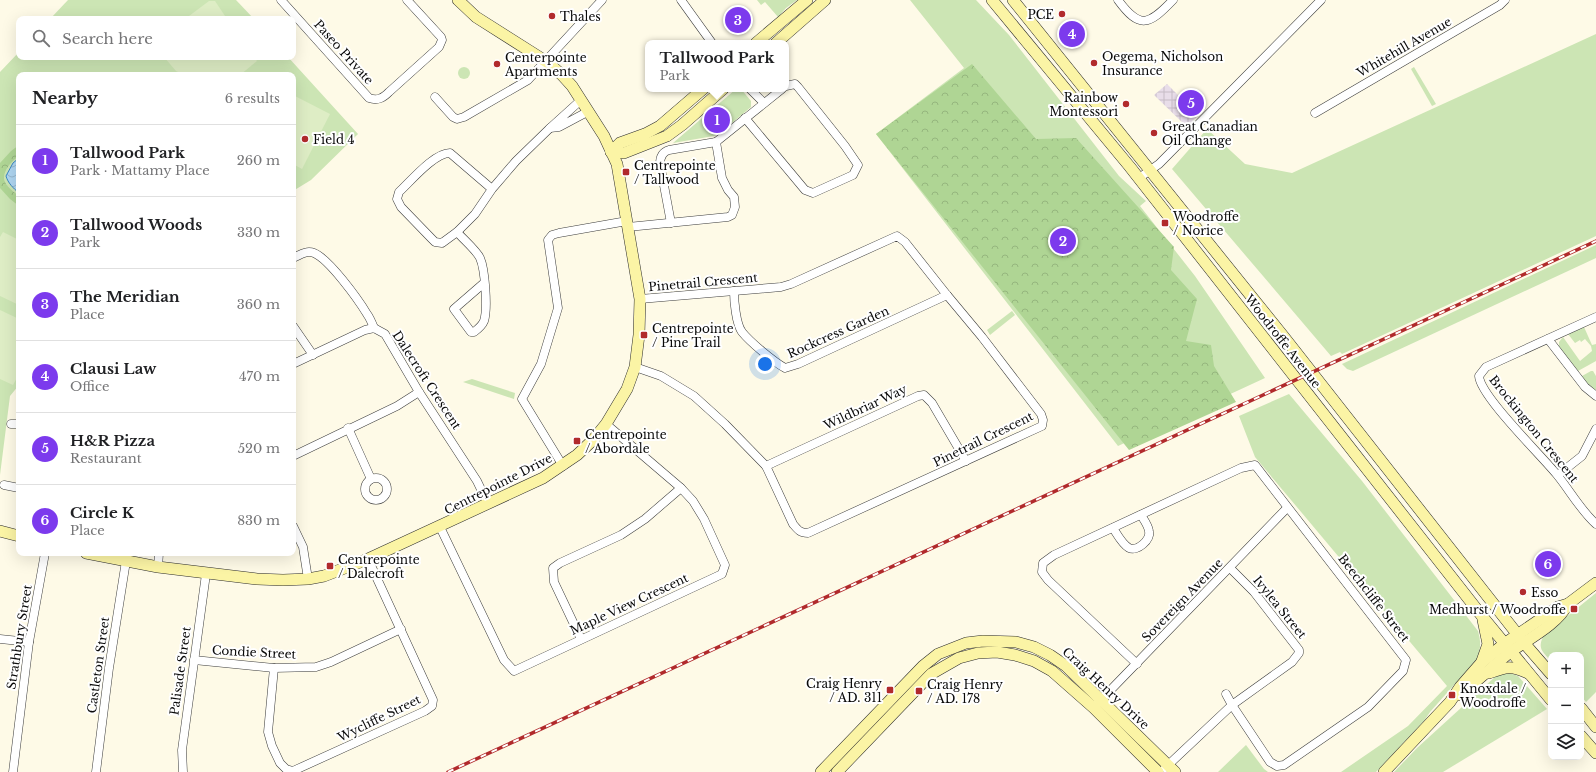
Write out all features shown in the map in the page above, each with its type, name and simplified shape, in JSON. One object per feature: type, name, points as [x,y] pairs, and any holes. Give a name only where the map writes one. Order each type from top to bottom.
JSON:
[{"type":"street","name":"Paseo Private","points":[[280,0],[295,16]]},
{"type":"street","name":"Paseo Private","points":[[296,18],[369,98],[375,100],[382,98],[390,92],[439,47],[441,43],[440,37],[407,0]]},
{"type":"street","name":"Centrepointe Drive","points":[[99,556],[158,568],[206,574],[276,580],[308,579],[324,576],[368,559],[440,527],[543,478],[563,466],[577,455],[593,440],[606,424],[627,389],[634,367],[639,335],[640,299],[617,164],[604,136],[572,86],[546,62],[476,16],[458,0]]},
{"type":"street","points":[[435,97],[453,118],[457,119],[464,117],[521,86],[546,62],[602,0]]},
{"type":"street","points":[[681,0],[710,40]]},
{"type":"street","points":[[760,40],[807,0]]},
{"type":"street","points":[[779,40],[825,0]]},
{"type":"street","name":"Woodroffe Avenue","points":[[992,0],[1139,178],[1482,616],[1548,696]]},
{"type":"street","name":"Woodroffe Avenue","points":[[1014,0],[1284,337],[1548,670]]},
{"type":"street","points":[[1118,0],[1132,16],[1138,20],[1145,20],[1158,14],[1173,0]]},
{"type":"street","points":[[1139,178],[1159,164],[1321,0]]},
{"type":"street","name":"Whitehill Avenue","points":[[1315,113],[1500,5],[1504,0]]},
{"type":"street","points":[[745,118],[805,190],[813,193],[853,175],[858,165],[845,146],[798,87],[795,84],[789,85]]},
{"type":"street","points":[[611,152],[620,143],[646,134],[660,126],[700,92]]},
{"type":"street","points":[[611,152],[624,153],[667,136],[720,92]]},
{"type":"street","points":[[753,92],[764,103]]},
{"type":"street","points":[[670,223],[660,158],[663,153],[670,150],[716,142],[778,92]]},
{"type":"street","points":[[492,189],[449,153],[438,156],[434,159],[399,192],[397,199],[401,207],[435,242],[442,243],[457,232],[475,214],[492,189],[516,161],[582,100]]},
{"type":"street","points":[[550,128],[559,127],[589,111]]},
{"type":"street","points":[[563,466],[522,399],[541,364],[558,308],[548,240],[552,235],[558,233],[627,224],[670,223],[728,217],[732,215],[735,207],[734,197],[728,190],[722,178],[716,142]]},
{"type":"street","points":[[457,232],[480,258],[484,283],[486,304],[484,320],[482,326],[474,332],[471,332],[454,309],[484,283]]},
{"type":"street","name":"Pinetrail Crescent","points":[[634,367],[661,376],[694,396],[725,424],[766,466],[793,524],[802,533],[808,533],[1042,426],[1043,420],[1041,414],[982,337],[905,242],[897,236],[791,284],[781,287],[640,299]]},
{"type":"street","points":[[296,256],[305,252],[312,252],[321,257],[346,284],[368,314],[374,328]]},
{"type":"street","name":"Rockcress Garden","points":[[734,292],[737,316],[741,331],[776,363],[785,368],[798,364],[947,295]]},
{"type":"street","name":"Brockington Crescent","points":[[1596,317],[1486,367],[1479,376],[1483,388],[1522,437],[1558,475],[1596,524]]},
{"type":"street","name":"Dalecroft Crescent","points":[[296,363],[365,330],[374,328],[385,334],[419,392],[477,481],[488,504]]},
{"type":"street","points":[[296,330],[313,355]]},
{"type":"street","points":[[1271,346],[1284,337]]},
{"type":"street","points":[[1548,339],[1585,387],[1596,396]]},
{"type":"street","points":[[296,454],[348,428],[397,406],[419,392]]},
{"type":"street","name":"Wildbriar Way","points":[[766,466],[918,396],[924,395],[932,403],[966,461]]},
{"type":"street","points":[[1323,412],[1335,403]]},
{"type":"street","name":"Maple View Crescent","points":[[440,527],[504,660],[514,671],[722,574],[725,565],[704,519],[693,500],[606,424]]},
{"type":"street","points":[[348,428],[371,479]]},
{"type":"street","points":[[1558,475],[1582,456],[1596,429]]},
{"type":"street","points":[[1137,664],[1048,580],[1042,572],[1043,563],[1054,556],[1241,468],[1255,465],[1287,508]]},
{"type":"street","points":[[4,485],[16,487]]},
{"type":"street","points":[[581,639],[554,582],[553,568],[560,563],[621,535],[645,519],[681,488]]},
{"type":"street","name":"Sovereign Avenue","points":[[1094,708],[1287,508]]},
{"type":"street","name":"Beechcliffe Street","points":[[1232,705],[1270,762],[1277,766],[1284,765],[1368,707],[1403,671],[1406,664],[1404,656],[1287,508]]},
{"type":"street","points":[[1113,528],[1125,545],[1134,549],[1143,544],[1149,537],[1150,532],[1140,515]]},
{"type":"street","points":[[0,531],[16,535]]},
{"type":"street","points":[[296,532],[303,547],[308,579]]},
{"type":"street","name":"Strathbury Street","points":[[13,772],[29,642],[44,556]]},
{"type":"street","points":[[158,568],[160,556]]},
{"type":"street","name":"Wycliffe Street","points":[[274,668],[268,732],[272,746],[280,763],[292,772],[425,711],[432,706],[433,700],[368,559]]},
{"type":"street","name":"Castleton Street","points":[[96,772],[109,668],[126,562]]},
{"type":"street","name":"Ivylea Street","points":[[1166,770],[1232,705],[1292,662],[1299,653],[1254,592],[1230,568]]},
{"type":"street","name":"Palisade Street","points":[[183,772],[182,750],[206,574]]},
{"type":"street","points":[[1450,702],[1460,687],[1481,663],[1564,613],[1568,604],[1596,583]]},
{"type":"street","points":[[1481,663],[1488,644],[1482,616]]},
{"type":"street","name":"Condie Street","points":[[194,660],[274,668],[316,666],[331,662],[401,629]]},
{"type":"street","points":[[0,639],[29,642]]},
{"type":"street","name":"Craig Henry Drive","points":[[821,772],[923,666],[938,654],[966,643],[983,641],[1016,642],[1034,647],[1050,655],[1066,666],[1102,700],[1166,770]]},
{"type":"street","points":[[1384,772],[1450,702],[1483,675],[1508,648]]},
{"type":"street","name":"Craig Henry Drive","points":[[837,772],[931,674],[959,658],[978,653],[997,652],[1015,655],[1034,661],[1052,671],[1166,770]]},
{"type":"street","points":[[1483,675],[1507,667],[1514,667],[1528,673]]},
{"type":"street","points":[[1226,694],[1232,705]]},
{"type":"street","points":[[1584,712],[1596,726]]},
{"type":"street","points":[[1584,739],[1596,753]]},
{"type":"shaded area","points":[[1167,84],[1198,115],[1187,127],[1154,95]]},
{"type":"green space","points":[[68,0],[236,0],[251,16],[53,16]]},
{"type":"green space","points":[[757,0],[797,0],[786,8],[778,17],[765,2],[761,5]]},
{"type":"green space","points":[[910,0],[976,0],[1009,35],[1119,176],[1146,201],[1140,206],[1195,276],[1265,378],[1118,446],[876,134],[964,68]]},
{"type":"green space","points":[[209,1],[215,1],[225,16],[189,16]]},
{"type":"green space","points":[[1596,34],[1596,236],[1342,354],[1340,352],[1331,356],[1172,169],[1207,129],[1245,164],[1292,173]]},
{"type":"green space","points":[[16,55],[16,60],[291,60],[358,134],[311,180],[296,189],[296,72],[16,72],[16,389],[10,396],[0,475],[0,72]]},
{"type":"green space","points":[[167,60],[257,61],[244,72],[176,71]]},
{"type":"green space","points":[[972,64],[1036,139],[1076,138],[1174,247],[1171,270],[1197,299],[1186,341],[1211,345],[1214,366],[1236,402],[1129,450],[876,134]]},
{"type":"green space","points":[[464,67],[468,69],[470,73],[468,77],[464,79],[460,77],[458,73],[460,69]]},
{"type":"green space","points":[[1414,67],[1436,104],[1432,106],[1411,69]]},
{"type":"green space","points":[[732,92],[744,92],[751,101],[751,107],[719,134],[673,143]]},
{"type":"green space","name":"Field 4","points":[[296,97],[330,114],[302,169],[296,166]]},
{"type":"green space","points":[[16,147],[16,158],[6,171],[4,179],[11,190],[16,194],[16,204],[0,188],[0,163]]},
{"type":"green space","points":[[3,232],[16,238],[16,304],[0,296],[0,237]]},
{"type":"green space","points":[[1596,245],[1596,258],[1353,371],[1347,369],[1342,364]]},
{"type":"green space","points":[[0,310],[16,318],[16,380],[13,385],[0,379]]},
{"type":"green space","points":[[1012,311],[1015,315],[990,335],[987,330]]},
{"type":"green space","points":[[1584,327],[1592,345],[1596,344],[1596,361],[1578,371],[1559,349],[1559,342],[1563,337],[1580,361],[1592,351],[1591,346],[1585,339],[1581,342],[1580,340],[1575,343],[1568,334]]},
{"type":"green space","points":[[1593,371],[1596,376],[1596,390],[1588,385],[1582,376]]},
{"type":"green space","points":[[472,379],[515,393],[514,399],[463,382]]},
{"type":"green space","points":[[1289,394],[1362,481],[1478,631],[1479,635],[1480,648],[1477,659],[1430,712],[1424,721],[1376,772],[1341,772],[1408,726],[1447,686],[1255,457],[1239,416]]},
{"type":"green space","points":[[1596,593],[1596,692],[1586,702],[1584,700],[1584,652],[1548,652],[1548,658],[1543,652],[1541,646],[1544,635]]},
{"type":"green space","points":[[1507,672],[1518,676],[1547,709],[1443,772],[1394,772],[1417,748],[1496,676]]},
{"type":"green space","points":[[1246,745],[1264,769],[1268,772],[1218,772]]},
{"type":"water","points":[[16,160],[16,190],[8,181],[6,176]]},
{"type":"railway","points":[[448,772],[1596,241]]},
{"type":"place","name":"PCE","points":[[1062,14]]},
{"type":"place","name":"Thales","points":[[552,16]]},
{"type":"place","name":"The Meridian","points":[[738,20]]},
{"type":"place","name":"Clausi Law","points":[[1072,34]]},
{"type":"place","name":"Oegema, Nicholson Insurance","points":[[1094,63]]},
{"type":"place","name":"Centerpointe Apartments","points":[[497,64]]},
{"type":"place","name":"H&R Pizza","points":[[1191,103]]},
{"type":"place","name":"Rainbow Montessori","points":[[1126,104]]},
{"type":"place","name":"Tallwood Park","points":[[717,120]]},
{"type":"place","name":"Great Canadian Oil Change","points":[[1154,133]]},
{"type":"place","name":"Field 4","points":[[305,139]]},
{"type":"place","name":"Centrepointe / Tallwood","points":[[626,172]]},
{"type":"place","name":"Woodroffe / Norice","points":[[1165,223]]},
{"type":"place","name":"Tallwood Woods","points":[[1063,241]]},
{"type":"place","name":"Centrepointe / Pine Trail","points":[[644,335]]},
{"type":"place","name":"Centrepointe / Abordale","points":[[577,441]]},
{"type":"place","name":"Circle K","points":[[1548,564]]},
{"type":"place","name":"Centrepointe / Dalecroft","points":[[330,566]]},
{"type":"place","name":"Esso","points":[[1523,592]]},
{"type":"place","name":"Medhurst / Woodroffe","points":[[1574,609]]},
{"type":"place","name":"Craig Henry / AD. 311","points":[[890,690]]},
{"type":"place","name":"Craig Henry / AD. 178","points":[[919,691]]},
{"type":"place","name":"Knoxdale / Woodroffe","points":[[1452,695]]}]
